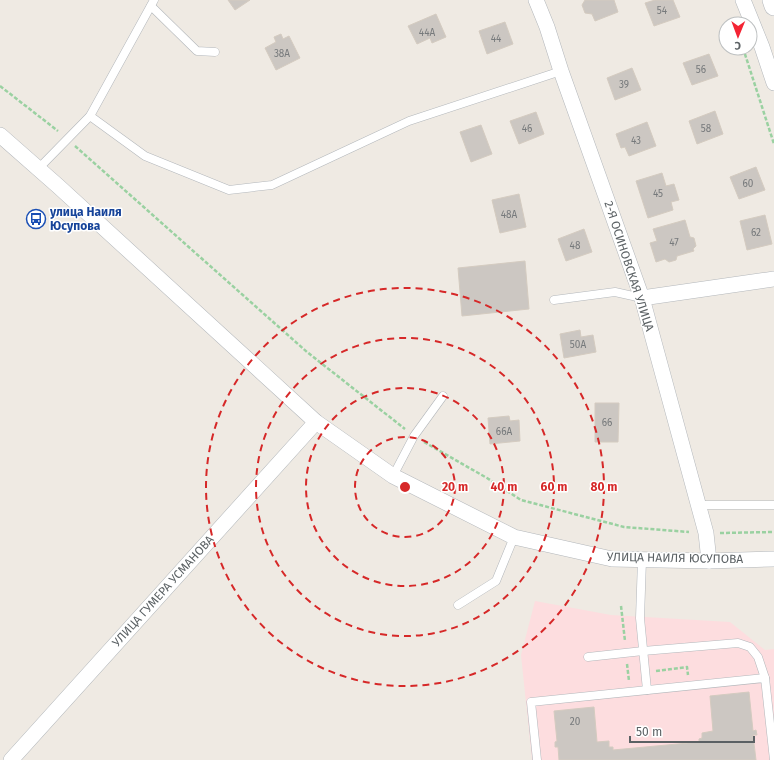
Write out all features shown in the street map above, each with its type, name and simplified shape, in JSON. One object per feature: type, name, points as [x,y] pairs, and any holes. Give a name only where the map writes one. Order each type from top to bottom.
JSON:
[{"type":"street","name":"2-Я ОСИНОВСКАЯ УЛИЦА","points":[[536,0],[547,27],[561,71],[642,298],[706,533],[708,561]]},
{"type":"street","points":[[744,0],[774,83]]},
{"type":"street","points":[[772,0],[774,6]]},
{"type":"street","name":"УЛИЦА НАИЛЯ ЮСУПОВА","points":[[0,135],[316,422],[393,476],[514,537],[612,559],[708,561],[774,559]]},
{"type":"street","points":[[642,298],[774,279]]},
{"type":"street","name":"УЛИЦА ГУМЕРА УСМАНОВА","points":[[11,760],[316,422]]},
{"type":"lane","points":[[38,169],[90,116],[152,3],[197,51],[215,52]]},
{"type":"lane","points":[[90,116],[145,156],[229,190],[272,185],[409,121],[561,71]]},
{"type":"lane","points":[[554,300],[615,292],[642,298]]},
{"type":"lane","points":[[393,476],[414,436],[442,396]]},
{"type":"lane","points":[[698,505],[774,505]]},
{"type":"lane","points":[[458,605],[496,580],[514,537]]},
{"type":"lane","points":[[642,560],[640,618],[647,690]]},
{"type":"lane","points":[[588,657],[738,643],[750,647],[758,657],[765,678],[774,760]]},
{"type":"lane","points":[[537,760],[531,702],[765,678]]},
{"type":"path","points":[[746,56],[774,144]]},
{"type":"path","points":[[0,86],[67,139],[307,352],[414,436],[521,500],[624,527],[706,533],[774,532]]},
{"type":"path","points":[[628,674],[687,667],[688,686]]},
{"type":"shaded area","points":[[535,601],[611,615],[730,622],[765,650],[774,649],[774,760],[532,760],[521,655]]},
{"type":"building","points":[[228,0],[250,0],[235,10]]},
{"type":"building","points":[[585,0],[614,0],[618,12],[595,21],[592,14],[585,13],[582,5]]},
{"type":"building","points":[[655,0],[673,0],[680,17],[654,26],[645,3]]},
{"type":"building","points":[[436,14],[446,37],[432,43],[430,38],[417,44],[408,26]]},
{"type":"building","points":[[505,22],[513,44],[487,54],[479,31]]},
{"type":"building","points":[[281,34],[283,39],[289,36],[300,58],[276,70],[265,48],[276,42],[274,37]]},
{"type":"building","points":[[709,54],[718,76],[692,85],[683,63]]},
{"type":"building","points":[[632,68],[641,90],[615,100],[607,78]]},
{"type":"building","points":[[715,111],[723,134],[697,144],[689,121]]},
{"type":"building","points":[[536,112],[544,134],[519,144],[510,121]]},
{"type":"building","points":[[647,122],[656,146],[629,156],[625,147],[621,148],[616,134]]},
{"type":"building","points":[[481,125],[492,154],[471,162],[460,132]]},
{"type":"building","points":[[756,167],[765,190],[739,199],[730,177]]},
{"type":"building","points":[[662,173],[666,186],[674,184],[679,200],[671,202],[673,210],[648,218],[636,181]]},
{"type":"building","points":[[519,194],[526,227],[500,233],[492,200]]},
{"type":"building","points":[[765,215],[772,244],[747,250],[740,221]]},
{"type":"building","points":[[685,220],[690,237],[694,238],[696,246],[693,249],[694,251],[677,256],[676,260],[669,262],[665,259],[656,262],[650,243],[657,241],[653,229]]},
{"type":"building","points":[[584,229],[592,252],[566,261],[558,239]]},
{"type":"building","points":[[525,261],[529,309],[462,316],[458,268]]},
{"type":"building","points":[[580,330],[581,337],[593,335],[596,352],[564,358],[560,334]]},
{"type":"building","points":[[595,403],[619,403],[618,442],[595,442]]},
{"type":"building","points":[[509,416],[510,421],[519,420],[520,441],[490,444],[488,418]]},
{"type":"building","points":[[749,692],[753,731],[756,730],[757,735],[753,735],[756,760],[559,760],[558,747],[555,747],[555,742],[557,741],[554,711],[594,707],[597,742],[609,741],[609,747],[613,747],[613,750],[699,742],[699,739],[702,738],[702,733],[713,731],[710,696]]},
{"type":"place","name":"улица Наиля Юсупова","points":[[36,219]]}]
